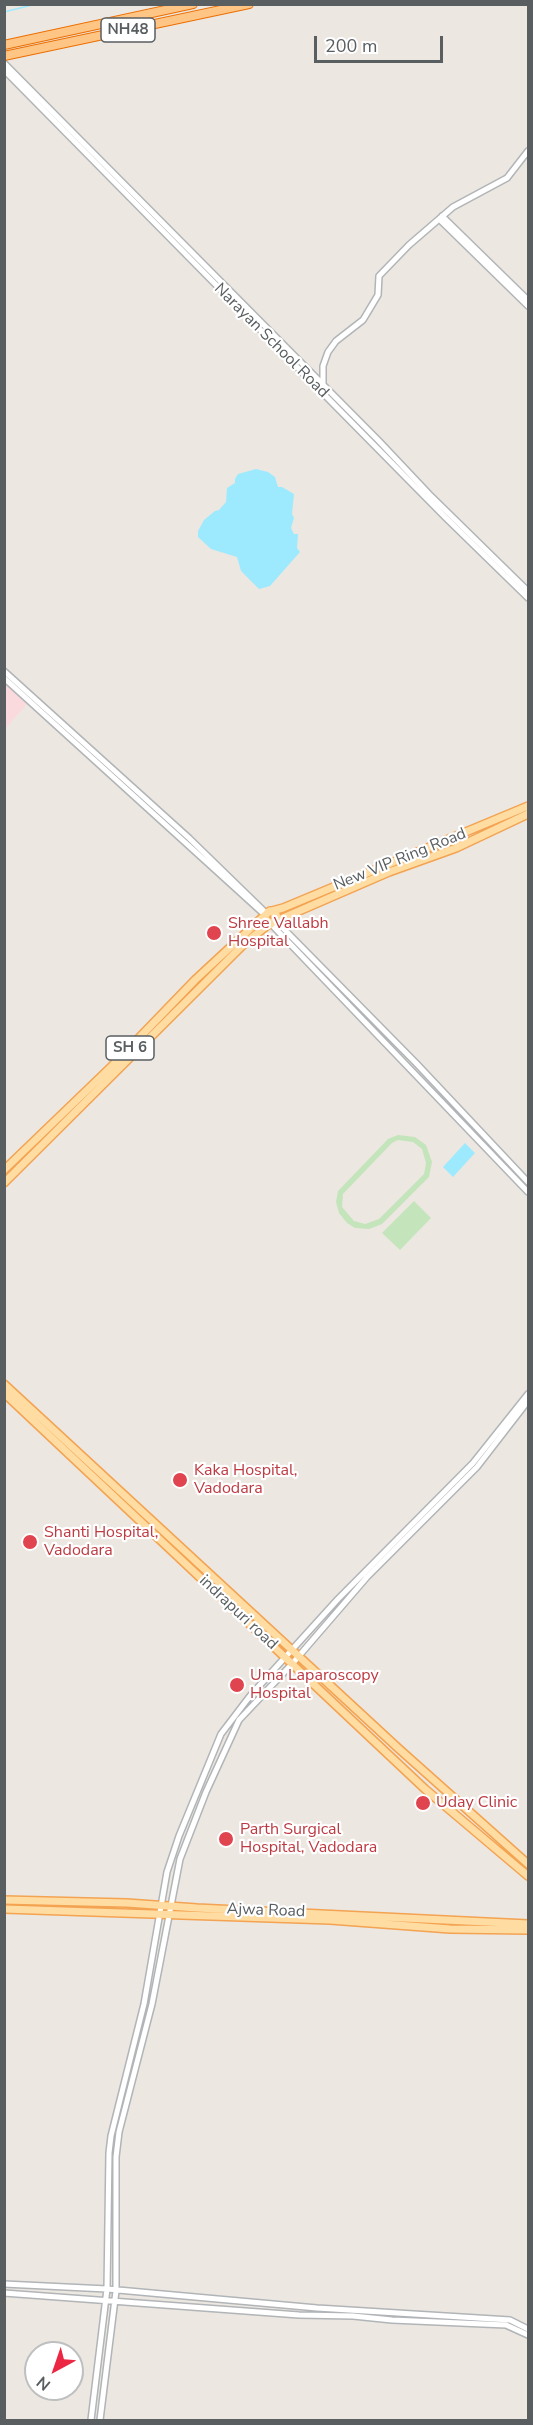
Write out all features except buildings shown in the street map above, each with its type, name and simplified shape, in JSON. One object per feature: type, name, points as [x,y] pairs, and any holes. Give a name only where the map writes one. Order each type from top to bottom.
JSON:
[{"type":"highway","name":"NH48","points":[[4,45],[193,4]]},
{"type":"highway","name":"NH48","points":[[4,56],[249,4]]},
{"type":"main road","name":"New VIP Ring Road","points":[[4,1170],[111,1067],[195,980],[266,914],[451,840],[528,806]]},
{"type":"main road","name":"New VIP Ring Road","points":[[4,1183],[245,943],[273,923],[389,872],[456,848],[528,814]]},
{"type":"main road","points":[[266,914],[276,914],[273,923],[266,922],[266,914]]},
{"type":"main road","name":"indrapuri road","points":[[4,1384],[433,1781],[528,1864]]},
{"type":"main road","name":"indrapuri road","points":[[4,1393],[425,1789],[528,1876]]},
{"type":"main road","name":"Ajwa Road","points":[[4,1900],[127,1903],[528,1924]]},
{"type":"main road","name":"Ajwa Road","points":[[4,1909],[330,1920],[450,1929],[528,1930]]},
{"type":"street","points":[[13,72],[12,60],[15,54]]},
{"type":"street","points":[[4,63],[528,591]]},
{"type":"street","name":"Narayan School Road","points":[[4,70],[445,517],[528,598]]},
{"type":"street","points":[[323,386],[323,366],[328,352],[336,341],[363,320],[378,295],[379,276],[396,257],[453,207],[507,178],[528,151]]},
{"type":"street","points":[[440,217],[528,300]]},
{"type":"street","points":[[440,217],[528,306]]},
{"type":"street","points":[[4,671],[189,838],[266,914]]},
{"type":"street","points":[[4,678],[266,914]]},
{"type":"street","points":[[273,923],[416,1063],[528,1182]]},
{"type":"street","points":[[273,923],[528,1192]]},
{"type":"street","points":[[100,2421],[116,2299],[117,2140],[152,2004],[180,1859],[223,1752],[239,1720],[292,1664],[296,1653],[362,1573],[473,1463],[528,1394]]},
{"type":"street","points":[[91,2421],[108,2289],[110,2145],[144,2004],[167,1872],[179,1836],[221,1734],[233,1716],[286,1658],[296,1653],[367,1577],[477,1467],[528,1401]]},
{"type":"street","points":[[216,1749],[223,1752]]},
{"type":"street","points":[[4,2284],[108,2289],[299,2307],[510,2320],[528,2329]]},
{"type":"street","points":[[64,2286],[64,2296]]},
{"type":"street","points":[[4,2293],[116,2299],[299,2315],[506,2325],[528,2335]]},
{"type":"shaded area","points":[[5,681],[28,703],[5,729]]},
{"type":"green space","points":[[398,1135],[415,1137],[426,1145],[432,1162],[429,1177],[382,1224],[369,1229],[355,1228],[347,1223],[339,1213],[336,1202],[338,1191],[388,1139]],"holes":[[[398,1140],[413,1142],[422,1149],[426,1163],[424,1174],[379,1219],[365,1224],[354,1221],[342,1207],[343,1194],[392,1143]]]},
{"type":"green space","points":[[414,1201],[431,1218],[400,1250],[382,1233]]},
{"type":"water","points":[[256,469],[268,472],[275,477],[278,487],[294,494],[292,514],[294,518],[291,528],[294,534],[298,534],[297,548],[300,552],[270,586],[259,589],[241,571],[237,557],[211,549],[198,537],[198,531],[204,520],[226,502],[227,488],[235,483],[238,474]]},
{"type":"water","points":[[465,1143],[475,1153],[453,1177],[443,1167]]},
{"type":"waterway","points":[[4,12],[36,4]]},
{"type":"place","name":"Shree Vallabh Hospital","points":[[214,933]]},
{"type":"place","name":"Kaka Hospital, Vadodara","points":[[180,1480]]},
{"type":"place","name":"Shanti Hospital, Vadodara","points":[[30,1542]]},
{"type":"place","name":"Uma Laparoscopy Hospital","points":[[237,1685]]},
{"type":"place","name":"Uday Clinic","points":[[423,1803]]},
{"type":"place","name":"Parth Surgical Hospital, Vadodara","points":[[226,1839]]}]
